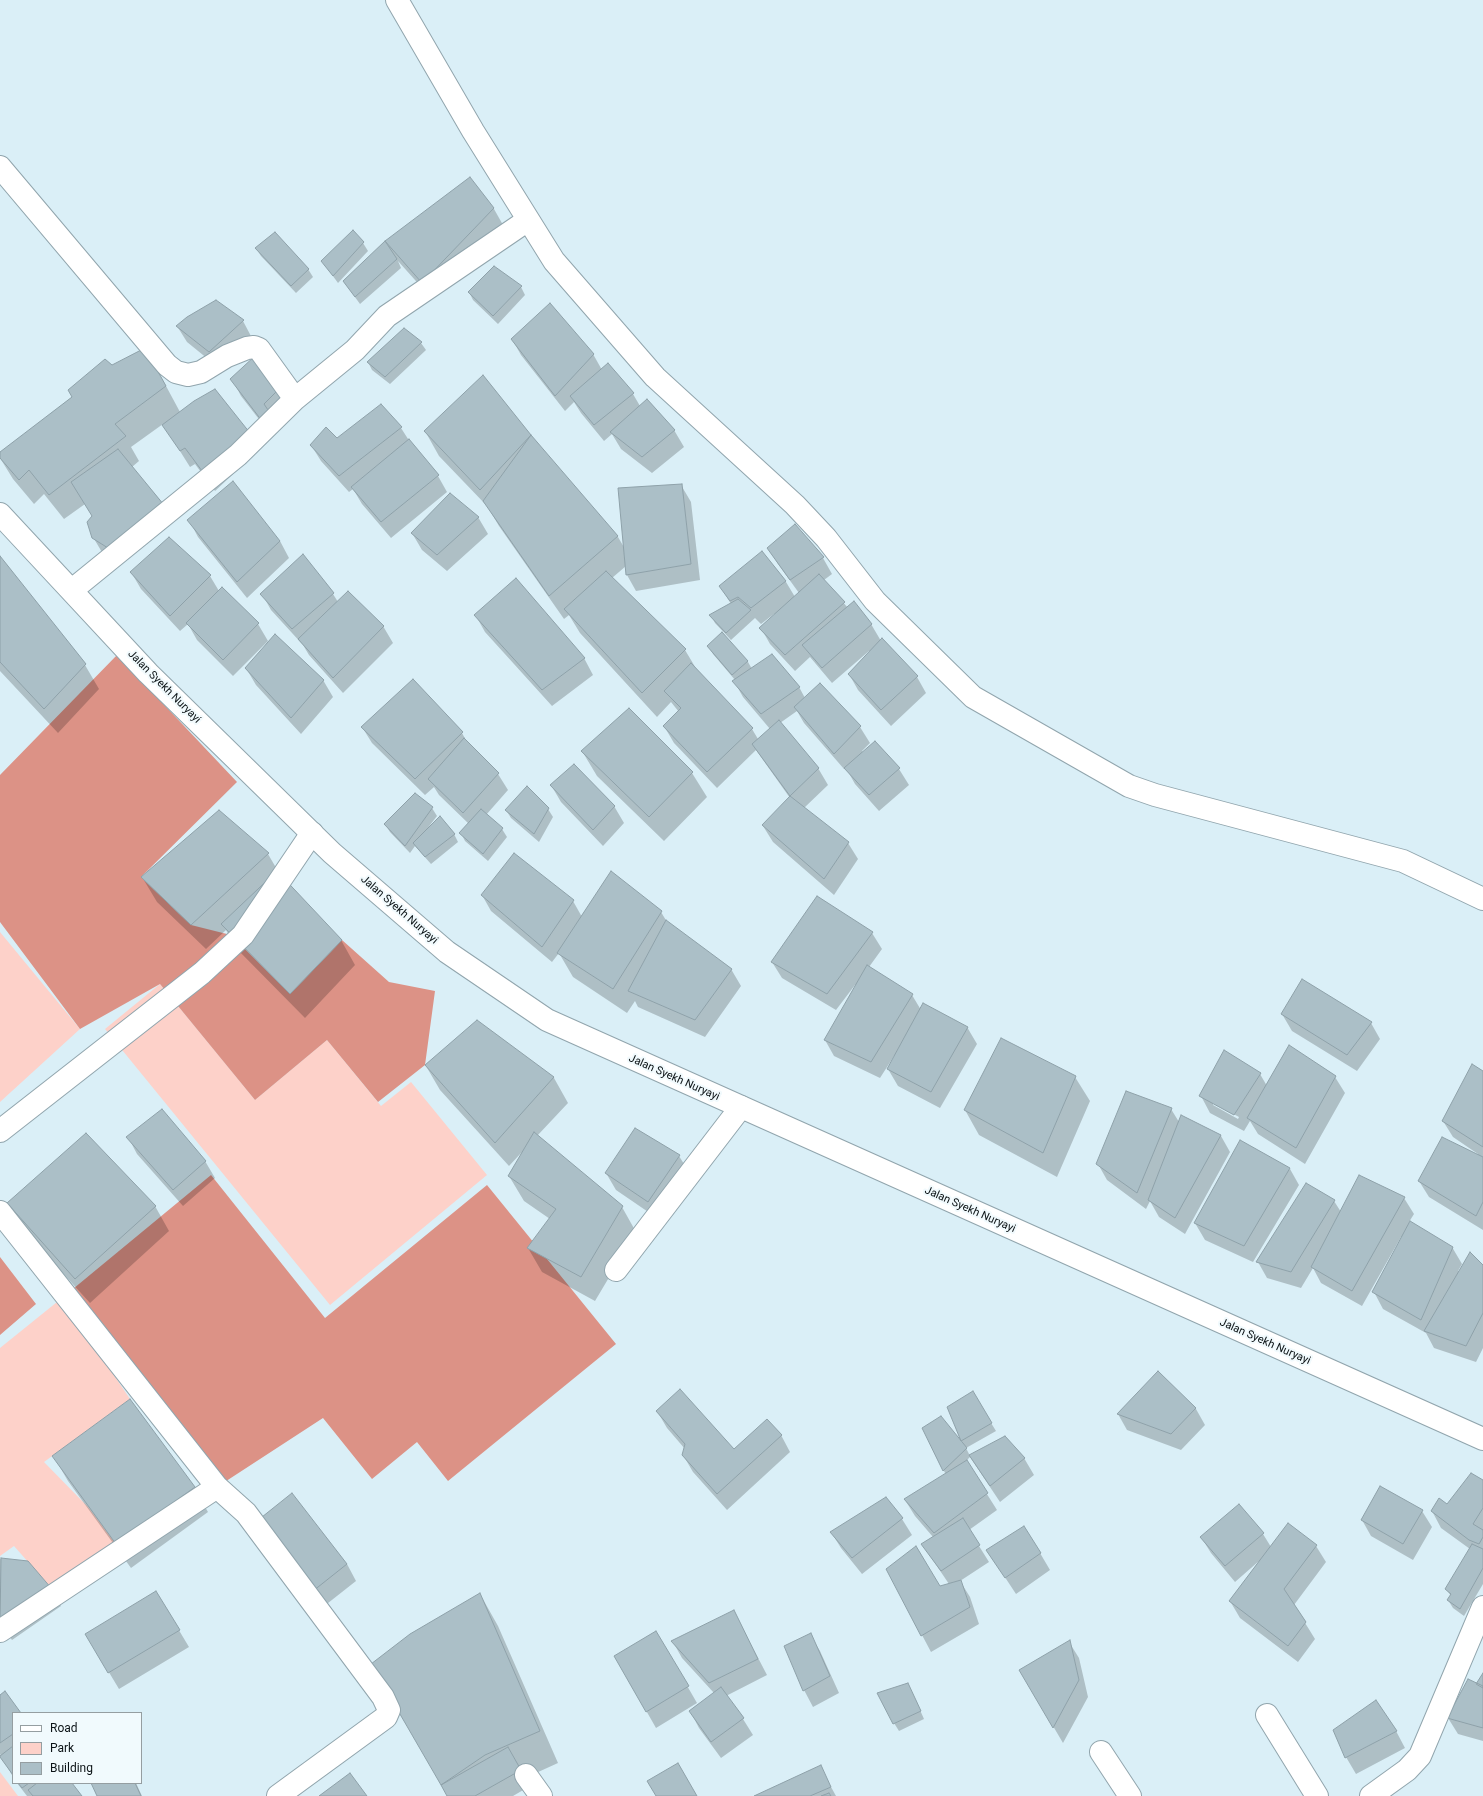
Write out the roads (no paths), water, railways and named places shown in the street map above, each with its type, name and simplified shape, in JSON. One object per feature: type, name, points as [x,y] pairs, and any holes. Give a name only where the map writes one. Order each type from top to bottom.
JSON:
[{"type":"street","points":[[397,0],[472,131],[518,227],[554,260],[655,377],[795,505],[826,538],[876,601],[973,697],[1129,786],[1155,795],[1403,861],[1483,899]]},
{"type":"street","points":[[0,167],[167,365],[176,372],[188,375],[202,372],[227,356],[247,348],[254,347],[259,349],[295,399]]},
{"type":"street","points":[[72,590],[238,455],[295,399],[355,350],[387,316],[518,227]]},
{"type":"street","name":"Jalan Syekh Nuryayi","points":[[0,514],[148,673],[332,853],[447,952],[547,1020],[1483,1439]]},
{"type":"street","points":[[0,1131],[202,973],[243,935],[312,833]]},
{"type":"street","points":[[616,1270],[741,1107]]},
{"type":"street","points":[[0,1212],[217,1487],[246,1513],[383,1697],[389,1710],[386,1718],[278,1796]]},
{"type":"street","points":[[0,1631],[217,1487]]},
{"type":"street","points":[[1371,1796],[1407,1770],[1420,1756],[1481,1619]]},
{"type":"street","points":[[1267,1715],[1317,1796]]},
{"type":"street","points":[[1101,1752],[1130,1796]]},
{"type":"street","points":[[526,1775],[541,1796]]}]
